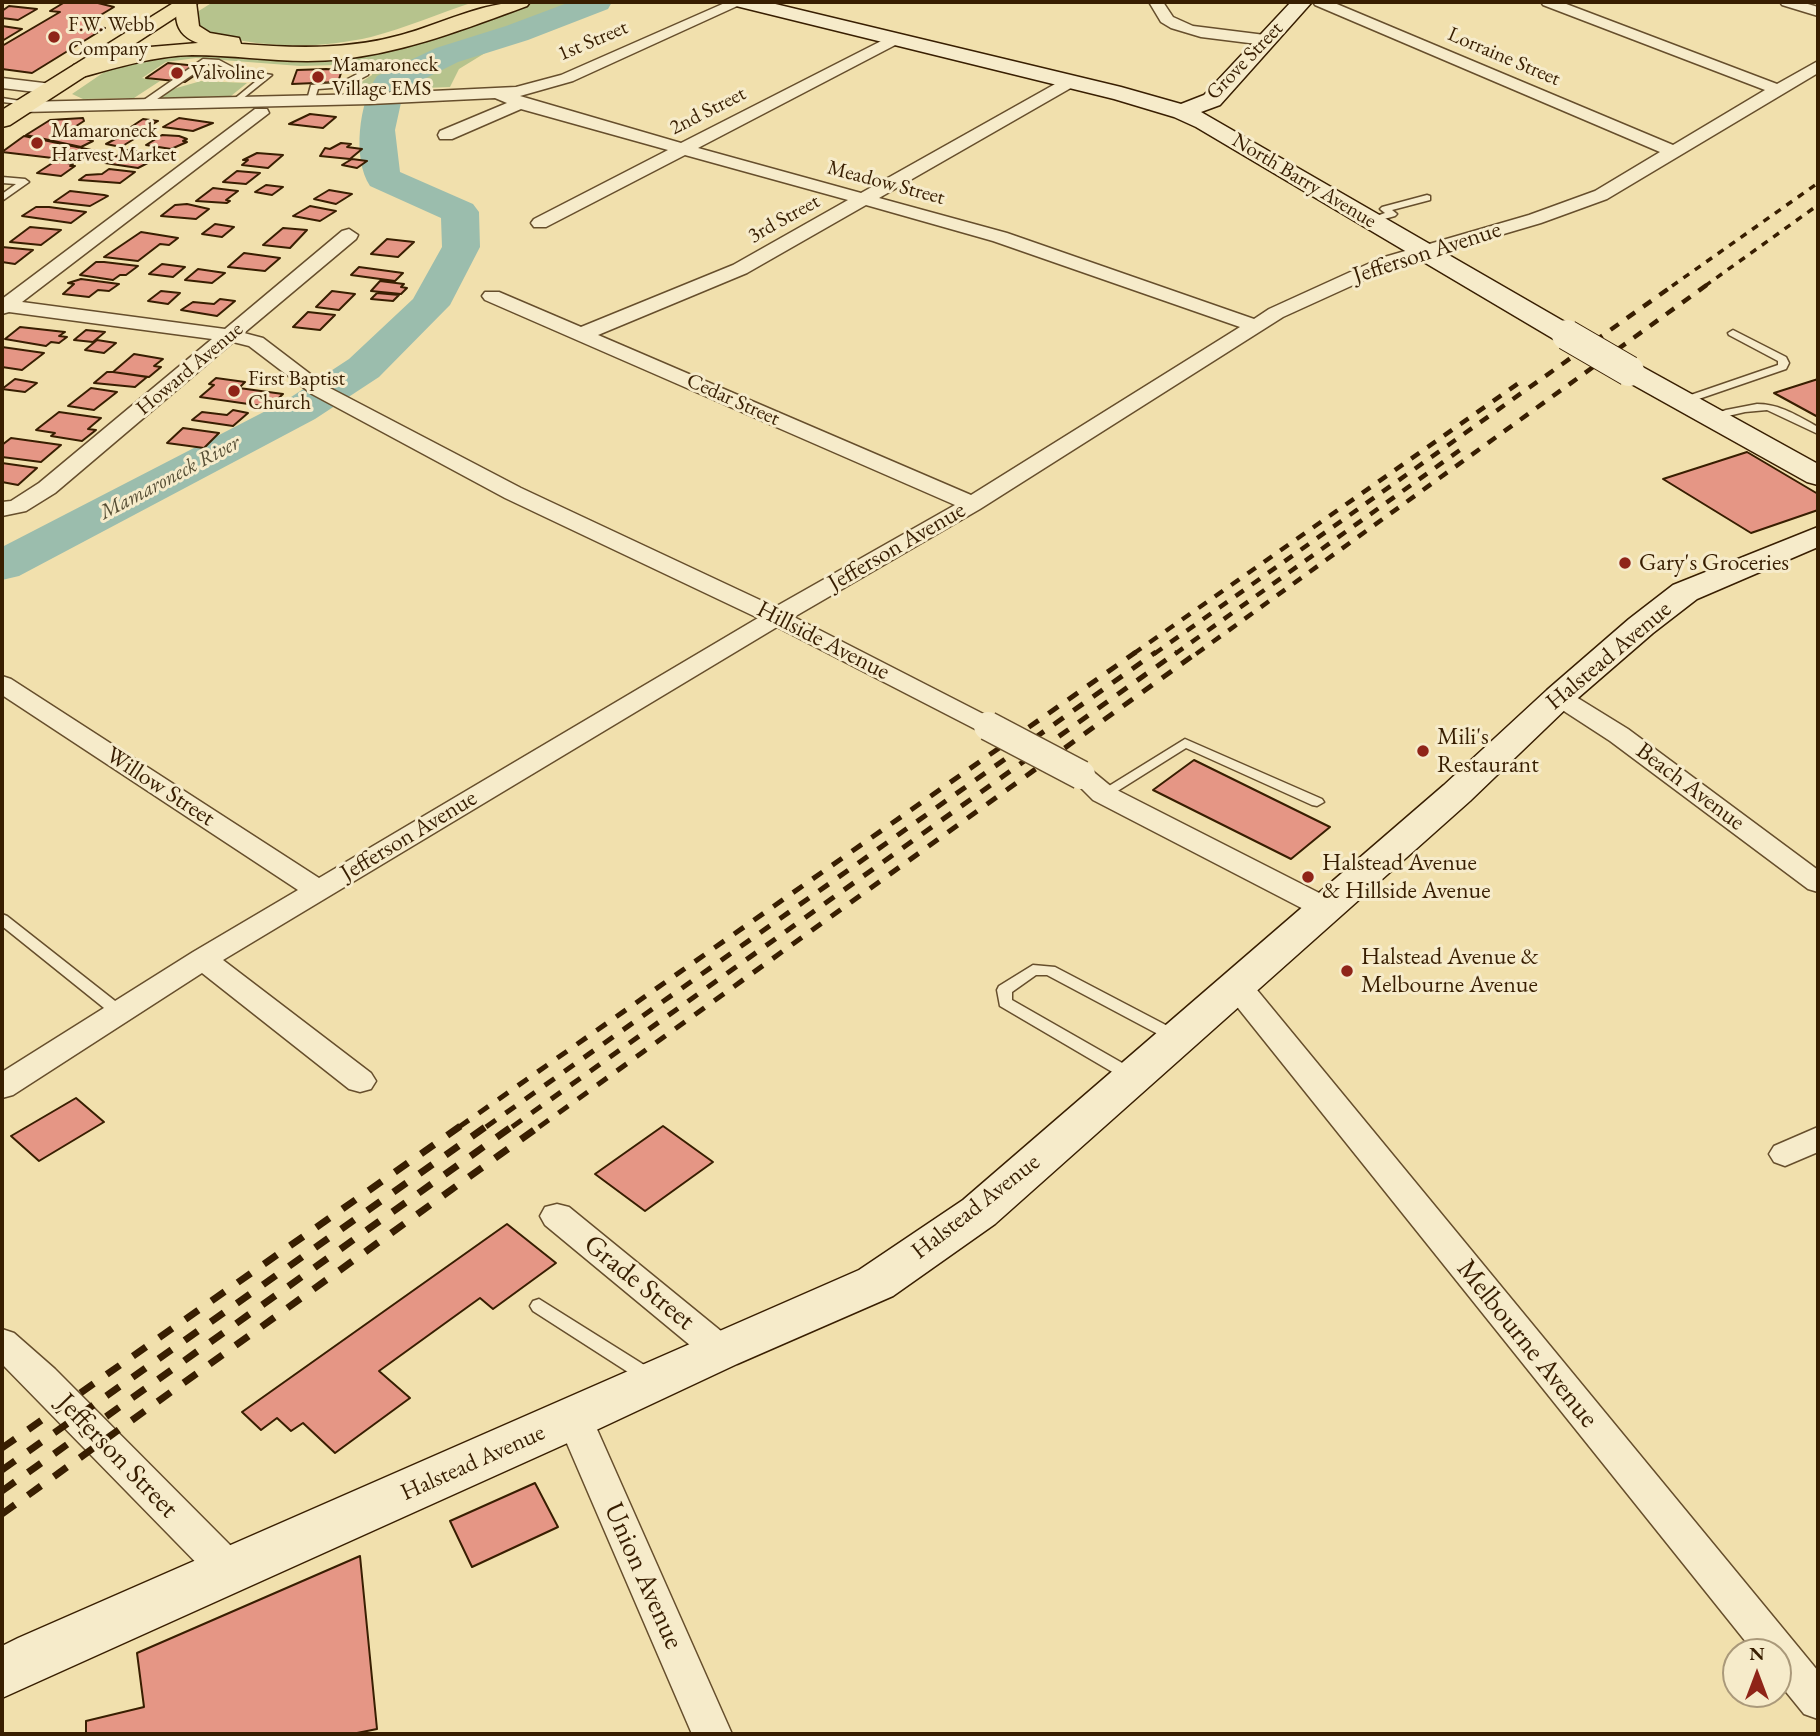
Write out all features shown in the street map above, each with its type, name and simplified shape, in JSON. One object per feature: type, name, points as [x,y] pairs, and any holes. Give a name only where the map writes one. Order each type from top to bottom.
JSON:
[{"type":"main road","points":[[188,2],[185,24],[189,30],[204,38],[252,46],[307,49],[340,47],[383,39],[496,2]]},
{"type":"main road","points":[[2,120],[18,103],[52,89],[188,2]]},
{"type":"main road","points":[[82,70],[139,55],[181,49],[286,56],[360,51],[410,40],[520,2]]},
{"type":"street","name":"North Barry Avenue","points":[[741,2],[1182,112],[1244,144],[1629,371],[1818,476]]},
{"type":"street","name":"1st Street","points":[[500,94],[567,78],[741,2]]},
{"type":"street","points":[[1156,2],[1166,19],[1174,24],[1265,40]]},
{"type":"street","name":"Grove Street","points":[[1182,112],[1212,100],[1302,2]]},
{"type":"street","name":"Lorraine Street","points":[[1320,2],[1672,152]]},
{"type":"street","points":[[1548,2],[1779,90]]},
{"type":"street","points":[[1787,2],[1818,12]]},
{"type":"street","name":"2nd Street","points":[[540,223],[897,39]]},
{"type":"street","name":"Jefferson Avenue","points":[[2,1087],[203,959],[318,890],[776,617],[972,505],[1276,313],[1344,280],[1422,251],[1535,219],[1601,195],[1818,66]]},
{"type":"street","name":"3rd Street","points":[[583,334],[740,269],[1070,82]]},
{"type":"street","points":[[2,83],[52,89]]},
{"type":"street","points":[[18,103],[236,102],[314,90],[362,99],[500,94]]},
{"type":"street","name":"Meadow Street","points":[[500,94],[682,150],[1000,237],[1256,326]]},
{"type":"street","points":[[446,135],[522,102]]},
{"type":"street","points":[[3,306],[261,113]]},
{"type":"street","name":"Howard Avenue","points":[[2,509],[18,506],[47,488],[349,235]]},
{"type":"street","name":"Cedar Street","points":[[492,296],[972,505]]},
{"type":"street","name":"Hillside Avenue","points":[[3,306],[231,336],[256,342],[315,387],[513,493],[776,617],[1081,775],[1103,794],[1325,908]]},
{"type":"street","name":"Halstead Avenue","points":[[19,1664],[574,1418],[720,1350],[876,1283],[979,1212],[1457,793],[1559,697],[1641,625],[1685,592],[1818,537]]},
{"type":"street","name":"Willow Street","points":[[2,684],[318,890]]},
{"type":"street","name":"Beach Avenue","points":[[1559,697],[1619,734],[1818,883]]},
{"type":"street","points":[[203,959],[360,1081]]},
{"type":"street","name":"Melbourne Avenue","points":[[1237,986],[1818,1701]]},
{"type":"street","points":[[1785,1154],[1818,1138]]},
{"type":"street","name":"Grade Street","points":[[558,1216],[720,1350]]},
{"type":"street","name":"Jefferson Street","points":[[2,1343],[42,1379],[230,1571]]},
{"type":"street","name":"Union Avenue","points":[[574,1418],[712,1734]]},
{"type":"lane","points":[[139,104],[196,60],[219,62],[234,71],[268,75],[236,102]]},
{"type":"lane","points":[[139,104],[206,61]]},
{"type":"lane","points":[[168,87],[189,84],[219,62]]},
{"type":"lane","points":[[314,90],[342,85],[365,73],[366,67]]},
{"type":"lane","points":[[2,180],[24,182],[2,198]]},
{"type":"lane","points":[[1370,220],[1392,214],[1385,209],[1427,198]]},
{"type":"lane","points":[[1682,401],[1782,368],[1782,359],[1733,333]]},
{"type":"lane","points":[[1711,416],[1766,405],[1775,407],[1818,431]]},
{"type":"lane","points":[[1103,794],[1185,743],[1317,802]]},
{"type":"lane","points":[[2,919],[119,1012]]},
{"type":"lane","points":[[1133,1077],[1005,1002],[1004,990],[1033,970],[1050,970],[1178,1038]]},
{"type":"lane","points":[[539,1306],[655,1381]]},
{"type":"green space","points":[[213,2],[474,2],[371,37],[327,44],[282,45],[237,40],[194,27],[194,14]]},
{"type":"green space","points":[[537,2],[603,2],[503,42],[459,69],[450,87],[347,91],[372,75],[374,64],[300,66],[196,58],[166,62],[142,78],[160,81],[134,98],[83,99],[72,94],[116,64],[166,54],[408,45]]},
{"type":"green space","points":[[201,81],[247,83],[231,96],[159,98],[166,91]]},
{"type":"building","name":"F.W. Webb Company","points":[[65,2],[94,2],[114,7],[84,25],[105,28],[32,73],[2,69],[2,46],[60,12],[50,11]]},
{"type":"building","points":[[9,6],[37,9],[18,20],[2,18],[2,11]]},
{"type":"building","points":[[2,26],[22,29],[2,41]]},
{"type":"building","name":"Valvoline","points":[[168,63],[207,67],[185,82],[146,78]]},
{"type":"building","name":"Mamaroneck Village EMS","points":[[297,70],[342,70],[338,82],[292,84]]},
{"type":"building","points":[[310,114],[336,117],[323,128],[289,124]]},
{"type":"building","points":[[83,118],[84,121],[70,130],[86,134],[79,137],[93,141],[81,147],[26,135],[50,120]]},
{"type":"building","points":[[179,118],[213,123],[193,131],[163,127]]},
{"type":"building","points":[[143,119],[158,121],[145,129],[131,127]]},
{"type":"building","points":[[162,135],[179,136],[187,139],[183,141],[187,142],[171,149],[146,145]]},
{"type":"building","name":"Mamaroneck Harvest Market","points":[[24,136],[96,151],[78,161],[2,152]]},
{"type":"building","points":[[119,137],[134,139],[121,147],[106,144]]},
{"type":"building","points":[[341,143],[351,144],[347,147],[362,149],[350,159],[320,156],[325,148],[330,149]]},
{"type":"building","points":[[127,150],[163,155],[138,168],[105,163]]},
{"type":"building","points":[[257,153],[283,155],[268,168],[242,165],[248,160],[243,160]]},
{"type":"building","points":[[352,159],[367,161],[357,168],[342,165]]},
{"type":"building","points":[[57,160],[70,161],[67,163],[75,166],[61,176],[37,173]]},
{"type":"building","points":[[109,169],[135,172],[120,183],[79,180],[86,175],[102,174]]},
{"type":"building","points":[[237,171],[260,173],[246,184],[223,182]]},
{"type":"building","points":[[266,185],[283,187],[272,195],[255,192]]},
{"type":"building","points":[[213,188],[238,191],[226,200],[230,201],[227,203],[196,201]]},
{"type":"building","points":[[329,190],[352,194],[336,204],[314,199]]},
{"type":"building","points":[[70,191],[108,196],[90,206],[54,202]]},
{"type":"building","points":[[187,204],[209,209],[196,219],[161,216],[175,205]]},
{"type":"building","points":[[310,206],[336,211],[320,221],[293,216]]},
{"type":"building","points":[[36,207],[86,212],[71,223],[22,216]]},
{"type":"building","points":[[215,224],[234,227],[222,237],[202,234]]},
{"type":"building","points":[[30,227],[61,230],[41,245],[10,242]]},
{"type":"building","points":[[283,228],[307,230],[290,248],[263,245]]},
{"type":"building","points":[[141,232],[178,238],[169,245],[160,244],[138,261],[104,257]]},
{"type":"building","points":[[387,239],[414,242],[398,257],[371,254]]},
{"type":"building","points":[[2,247],[33,250],[15,264],[2,262]]},
{"type":"building","points":[[244,253],[280,258],[265,271],[228,267]]},
{"type":"building","points":[[96,262],[138,266],[113,280],[80,275]]},
{"type":"building","points":[[162,264],[185,267],[173,277],[149,274]]},
{"type":"building","points":[[359,267],[403,273],[395,281],[351,275]]},
{"type":"building","points":[[198,269],[225,273],[212,283],[185,280]]},
{"type":"building","points":[[81,279],[119,284],[109,291],[98,290],[89,297],[63,294],[74,284],[68,283]]},
{"type":"building","points":[[380,281],[404,284],[401,287],[407,288],[401,294],[371,291]]},
{"type":"building","points":[[161,291],[180,293],[168,304],[148,301]]},
{"type":"building","points":[[332,291],[355,294],[339,310],[316,307]]},
{"type":"building","points":[[377,293],[399,295],[393,301],[371,299]]},
{"type":"building","points":[[220,299],[235,301],[217,316],[181,310],[193,302],[214,304]]},
{"type":"building","points":[[308,312],[335,315],[320,330],[293,327]]},
{"type":"building","points":[[20,327],[65,332],[59,336],[67,337],[59,343],[51,342],[46,346],[5,339]]},
{"type":"building","points":[[86,330],[105,332],[93,342],[74,340]]},
{"type":"building","points":[[97,340],[116,343],[104,353],[85,350]]},
{"type":"building","points":[[2,347],[44,353],[22,370],[2,367]]},
{"type":"building","points":[[134,354],[163,359],[154,366],[161,367],[149,377],[113,372]]},
{"type":"building","points":[[107,372],[147,377],[135,387],[94,383]]},
{"type":"building","name":"First Baptist Church","points":[[216,378],[245,382],[239,388],[283,394],[269,407],[200,397],[214,385],[209,384]]},
{"type":"building","points":[[15,379],[37,383],[25,392],[2,389]]},
{"type":"building","points":[[1818,379],[1818,417],[1774,393]]},
{"type":"building","points":[[91,388],[117,392],[94,410],[68,406]]},
{"type":"building","points":[[233,410],[248,413],[233,426],[192,420],[202,412],[227,415]]},
{"type":"building","points":[[59,412],[101,418],[88,429],[96,430],[82,441],[51,436],[55,433],[36,430]]},
{"type":"building","points":[[183,428],[219,433],[204,448],[167,443]]},
{"type":"building","points":[[11,438],[61,445],[41,462],[2,457],[2,445]]},
{"type":"building","points":[[1747,452],[1818,494],[1818,510],[1751,533],[1663,479]]},
{"type":"building","points":[[2,463],[37,468],[18,485],[2,482]]},
{"type":"building","points":[[1194,760],[1330,827],[1291,859],[1153,790]]},
{"type":"building","points":[[76,1098],[104,1122],[39,1161],[11,1136]]},
{"type":"building","points":[[663,1126],[713,1162],[645,1211],[595,1174]]},
{"type":"building","points":[[507,1224],[556,1263],[493,1309],[480,1298],[379,1371],[410,1398],[335,1453],[303,1423],[291,1431],[277,1418],[261,1430],[242,1412]]},
{"type":"building","points":[[535,1483],[558,1527],[472,1567],[450,1521]]},
{"type":"building","points":[[360,1556],[377,1729],[352,1734],[86,1734],[86,1721],[144,1707],[137,1653]]},
{"type":"waterway","name":"Mamaroneck River","points":[[2,566],[300,410],[364,368],[430,305],[461,247],[460,212],[383,178],[377,130],[380,109],[389,83],[447,55],[517,33],[597,2]]},
{"type":"railway","points":[[1672,286],[1818,183]]},
{"type":"railway","points":[[1705,286],[1818,205]]},
{"type":"railway","points":[[1154,654],[1675,284]]},
{"type":"railway","points":[[1196,654],[1708,284]]},
{"type":"railway","points":[[1133,654],[1523,380]]},
{"type":"railway","points":[[1175,654],[1460,450]]},
{"type":"railway","points":[[459,1127],[1136,652]]},
{"type":"railway","points":[[486,1127],[1156,652]]},
{"type":"railway","points":[[512,1127],[1177,652]]},
{"type":"railway","points":[[539,1127],[1198,652]]},
{"type":"railway","points":[[2,1448],[462,1125]]},
{"type":"railway","points":[[2,1470],[488,1125]]},
{"type":"railway","points":[[2,1491],[514,1125]]},
{"type":"railway","points":[[2,1514],[541,1125]]},
{"type":"place","name":"F.W. Webb Company","points":[[54,37]]},
{"type":"place","name":"Valvoline","points":[[177,73]]},
{"type":"place","name":"Mamaroneck Village EMS","points":[[318,77]]},
{"type":"place","name":"Mamaroneck Harvest Market","points":[[37,143]]},
{"type":"place","name":"First Baptist Church","points":[[234,391]]},
{"type":"place","name":"Gary's Groceries","points":[[1625,563]]},
{"type":"place","name":"Mili's Restaurant","points":[[1423,751]]},
{"type":"place","name":"Halstead Avenue & Hillside Avenue","points":[[1308,877]]},
{"type":"place","name":"Halstead Avenue & Melbourne Avenue","points":[[1347,971]]}]
